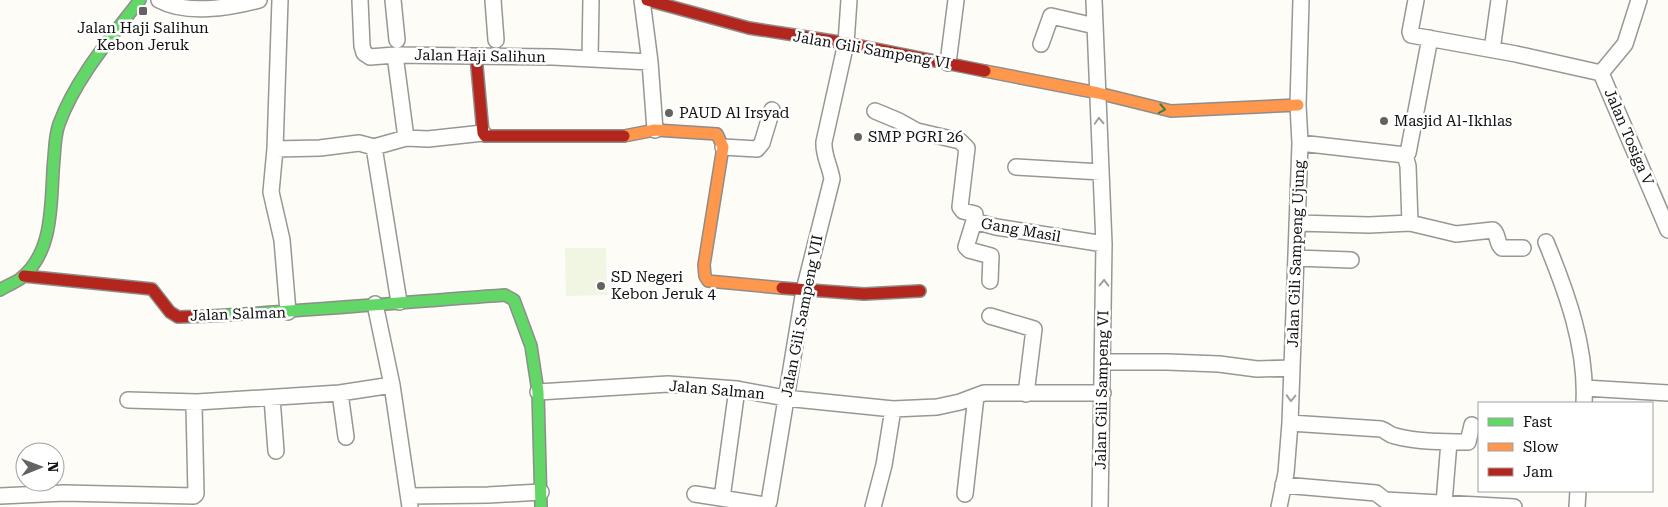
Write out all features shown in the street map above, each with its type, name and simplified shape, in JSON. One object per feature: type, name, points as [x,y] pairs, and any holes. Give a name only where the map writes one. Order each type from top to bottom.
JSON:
[{"type":"street","points":[[0,290],[24,276],[38,259],[47,238],[52,214],[52,169],[58,128],[88,68],[140,0]]},
{"type":"street","points":[[159,0],[167,5],[206,9],[234,7],[259,0]]},
{"type":"street","points":[[280,0],[275,150],[270,192],[282,240],[288,312]]},
{"type":"street","name":"Jalan Haji Salihun","points":[[360,0],[362,46],[364,53],[370,57],[395,55],[476,56],[650,62]]},
{"type":"street","points":[[393,0],[397,40]]},
{"type":"street","points":[[493,0],[496,40]]},
{"type":"street","points":[[590,59],[591,0]]},
{"type":"street","points":[[642,0],[650,62],[655,130]]},
{"type":"street","name":"Jalan Gili Sampeng VI","points":[[647,0],[750,28],[846,43],[948,63],[1098,93],[1142,105],[1181,111],[1298,105]]},
{"type":"street","name":"Jalan Gili Sampeng VII","points":[[695,494],[765,505],[769,502],[804,290],[832,179],[831,170],[823,149],[846,43],[849,0]]},
{"type":"street","points":[[948,63],[956,0]]},
{"type":"street","name":"Jalan Gili Sampeng VI","points":[[1094,0],[1104,244],[1100,507]]},
{"type":"street","name":"Jalan Gili Sampeng Ujung","points":[[1279,507],[1284,485],[1290,423],[1300,143],[1298,105],[1301,0]]},
{"type":"street","points":[[1416,0],[1410,34],[1516,54],[1601,73],[1625,44],[1639,0]]},
{"type":"street","points":[[1493,43],[1499,0]]},
{"type":"street","points":[[1041,44],[1051,16],[1095,26]]},
{"type":"street","points":[[1405,155],[1408,153],[1430,38]]},
{"type":"street","points":[[395,55],[406,138]]},
{"type":"street","points":[[476,56],[483,133]]},
{"type":"street","name":"Jalan Tosiga V","points":[[1601,73],[1668,230]]},
{"type":"street","points":[[722,147],[756,149],[762,143],[772,110]]},
{"type":"street","name":"Gang Masil","points":[[875,111],[917,131],[960,141],[967,148],[960,207],[963,211],[975,214],[974,221],[996,227],[1104,244]]},
{"type":"street","points":[[275,150],[320,148],[359,143],[374,147],[406,138],[428,139],[483,133],[485,136],[490,137],[622,137],[655,130],[714,133],[720,139],[722,147],[704,265],[705,276],[708,281],[864,294],[920,291]]},
{"type":"street","points":[[1300,143],[1405,155]]},
{"type":"street","points":[[374,147],[399,302]]},
{"type":"street","points":[[1405,155],[1408,166],[1410,222]]},
{"type":"street","points":[[1016,167],[1101,172]]},
{"type":"street","points":[[974,221],[966,247],[968,250],[991,256],[990,281]]},
{"type":"street","points":[[1297,223],[1369,225],[1410,222],[1456,234],[1493,230],[1496,232],[1499,246],[1502,248],[1523,248]]},
{"type":"street","points":[[1546,242],[1572,313],[1580,350],[1585,388],[1584,402]]},
{"type":"street","points":[[1296,258],[1351,260]]},
{"type":"street","name":"Jalan Salman","points":[[24,276],[152,289],[158,293],[172,315],[178,317],[288,312],[506,295],[514,300],[531,346],[538,392],[541,500]]},
{"type":"street","points":[[375,304],[392,385],[410,501],[488,495],[541,500]]},
{"type":"street","points":[[990,316],[1034,329],[1026,394]]},
{"type":"street","points":[[1103,362],[1176,362],[1219,364],[1257,369],[1292,368]]},
{"type":"street","name":"Jalan Salman","points":[[538,392],[668,384],[737,389],[785,398],[893,409],[938,407],[984,393],[1103,393]]},
{"type":"street","points":[[128,400],[197,402],[272,398],[340,393],[392,385]]},
{"type":"street","points":[[1585,388],[1668,393]]},
{"type":"street","points":[[722,498],[737,389]]},
{"type":"street","points":[[340,393],[346,437]]},
{"type":"street","points":[[965,494],[976,396]]},
{"type":"street","points":[[272,398],[276,451]]},
{"type":"street","points":[[0,496],[64,493],[196,496],[194,406],[197,402]]},
{"type":"street","points":[[873,507],[884,464],[893,409]]},
{"type":"street","points":[[1290,423],[1381,429],[1392,436],[1419,441],[1450,442],[1468,442],[1472,426]]},
{"type":"street","points":[[1444,503],[1450,442]]},
{"type":"street","points":[[1284,485],[1376,493],[1385,500],[1514,507]]},
{"type":"street","points":[[1577,507],[1578,492]]},
{"type":"green space","points":[[565,248],[606,248],[607,295],[566,296]]},
{"type":"traffic: fast","points":[[0,290],[20,279],[32,267],[40,254],[46,239],[49,223],[55,141],[59,124],[84,75],[140,0]]},
{"type":"traffic: fast","points":[[209,316],[505,295],[514,300],[531,346],[538,392],[541,507]]},
{"type":"traffic: slow","points":[[985,71],[1098,93],[1171,111],[1298,105]]},
{"type":"traffic: slow","points":[[624,136],[655,130],[717,134],[723,147],[704,265],[705,276],[708,281],[782,288]]},
{"type":"traffic: jam","points":[[647,0],[749,28],[846,43],[985,71]]},
{"type":"traffic: jam","points":[[476,56],[483,133],[485,136],[624,136]]},
{"type":"traffic: jam","points":[[24,276],[152,289],[170,312],[178,317],[209,316]]},
{"type":"traffic: jam","points":[[782,288],[864,294],[920,291]]},
{"type":"place","name":"Jalan Haji Salihun Kebon Jeruk","points":[[143,11]]},
{"type":"place","name":"PAUD Al Irsyad","points":[[669,113]]},
{"type":"place","name":"Masjid Al-Ikhlas","points":[[1384,121]]},
{"type":"place","name":"SMP PGRI 26","points":[[858,137]]},
{"type":"place","name":"SD Negeri Kebon Jeruk 4","points":[[601,286]]}]
